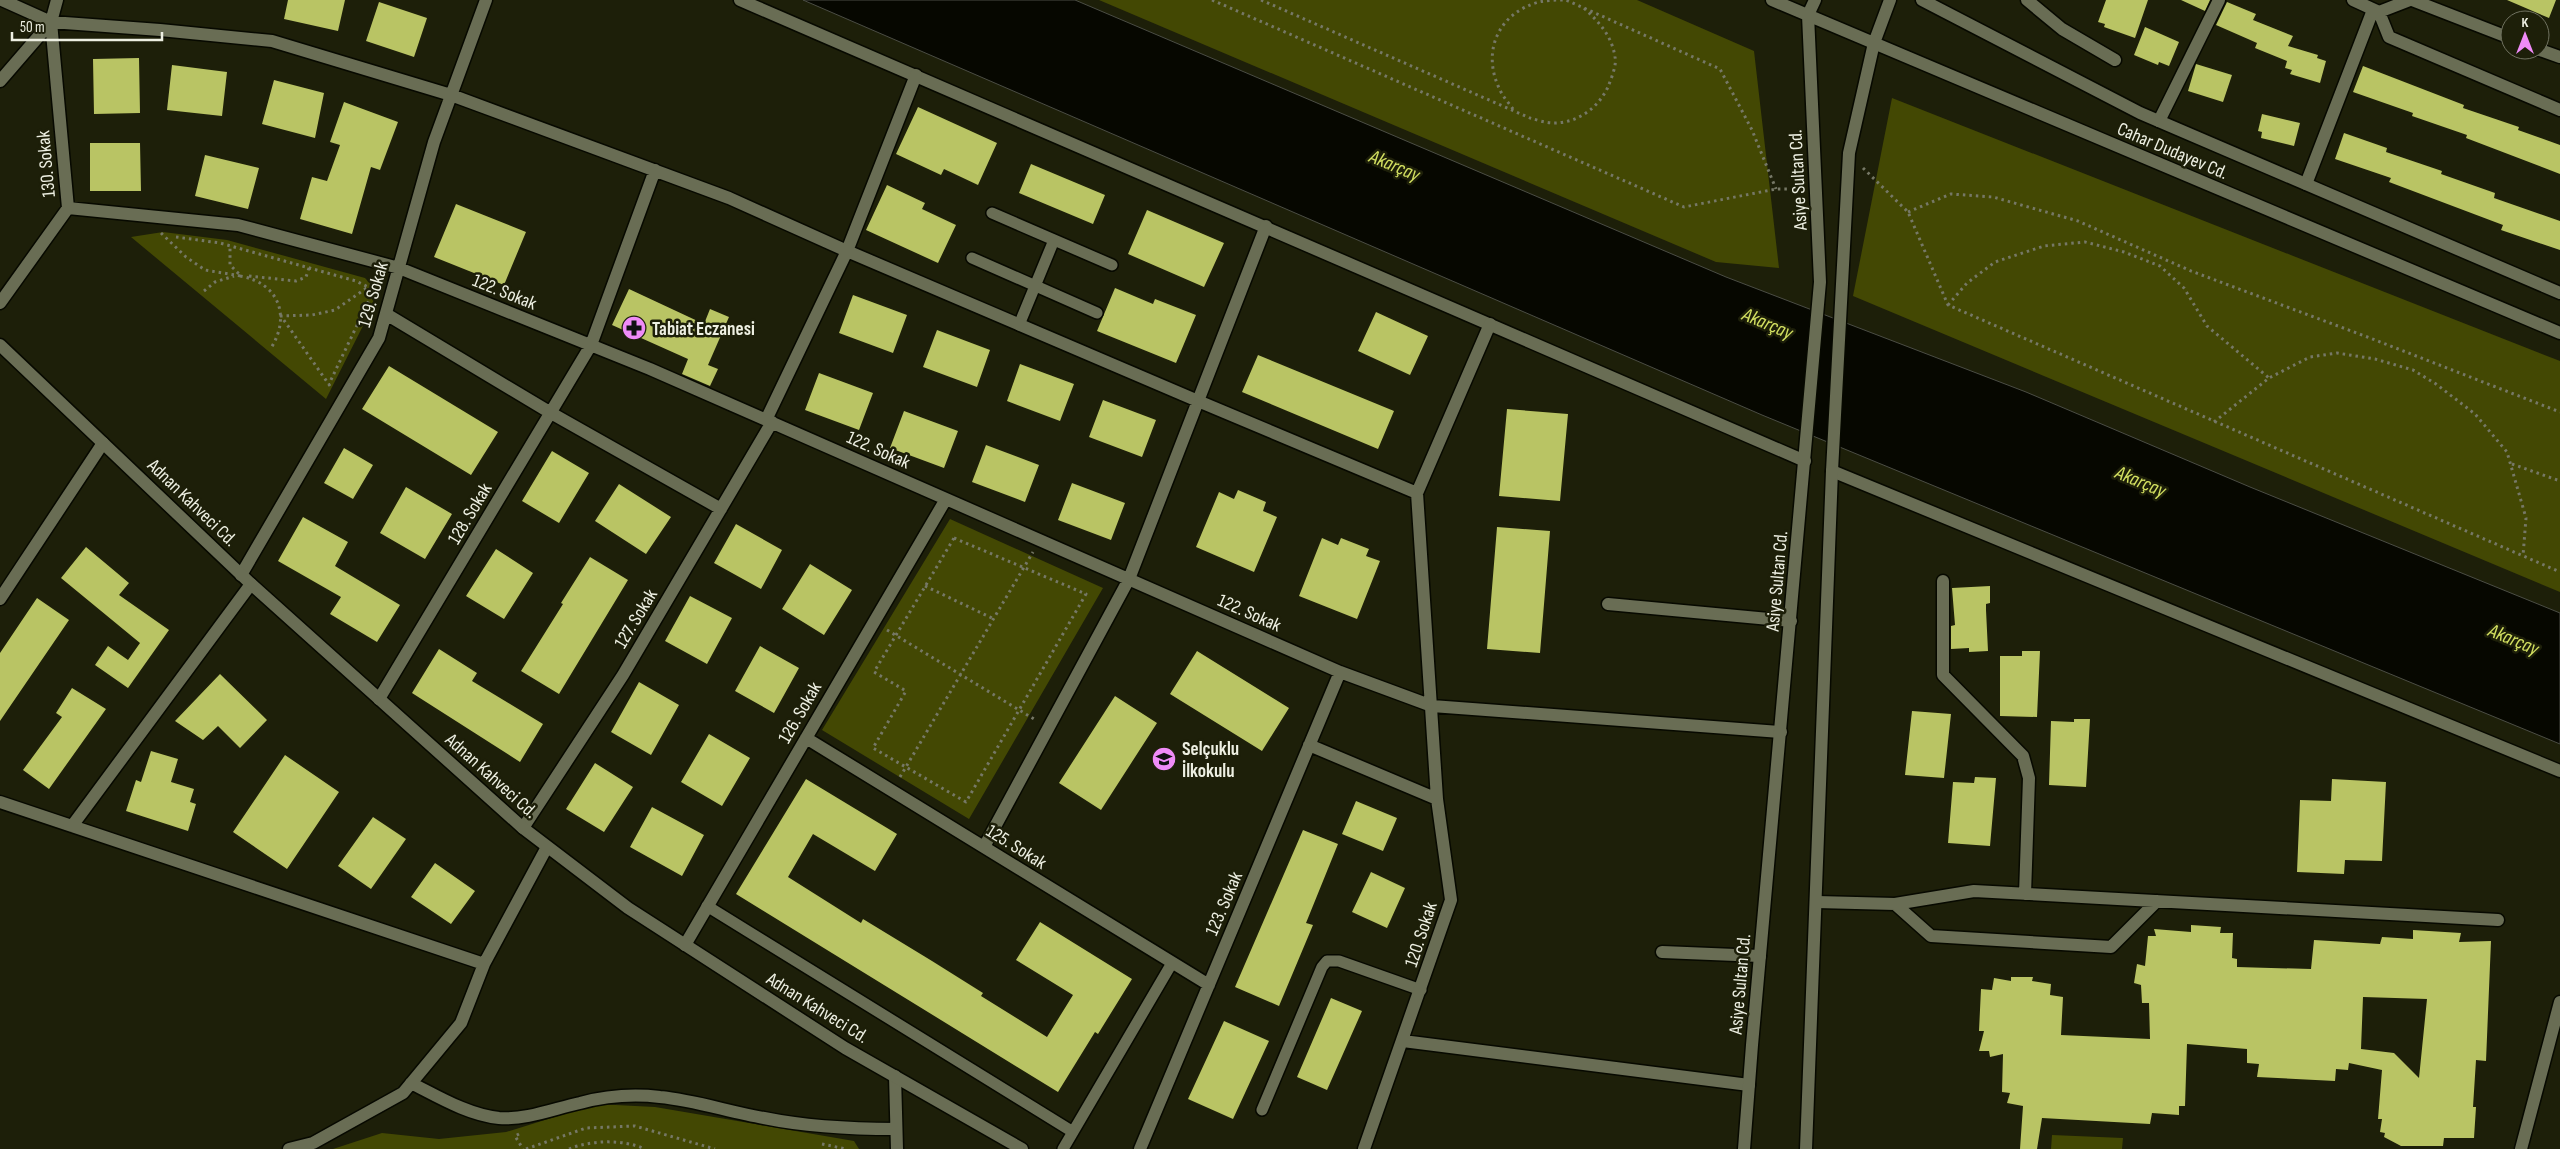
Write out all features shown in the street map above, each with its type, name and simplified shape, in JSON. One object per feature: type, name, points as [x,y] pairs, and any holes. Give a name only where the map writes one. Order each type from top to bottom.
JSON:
[{"type":"street","points":[[2,0],[51,22],[272,41],[451,95],[729,198],[846,251],[1417,493],[1490,324]]},
{"type":"street","name":"130. Sokak","points":[[0,303],[68,208],[51,22],[57,0]]},
{"type":"street","name":"129. Sokak","points":[[241,575],[379,338],[434,142],[486,0]]},
{"type":"street","points":[[740,0],[1266,226],[1805,461]]},
{"type":"street","name":"Cahar Dudayev Cd.","points":[[1772,0],[2560,333]]},
{"type":"street","points":[[1808,15],[1815,0]]},
{"type":"street","points":[[1806,1149],[1817,902],[1832,471],[1849,153],[1874,43],[1890,0]]},
{"type":"street","name":"Cahar Dudayev Cd.","points":[[1922,0],[2159,121],[2560,294]]},
{"type":"street","points":[[2027,0],[2062,29],[2115,60]]},
{"type":"street","points":[[2159,121],[2219,0]]},
{"type":"street","points":[[2353,0],[2376,11],[2389,37],[2560,110]]},
{"type":"street","points":[[2376,11],[2411,0],[2500,34]]},
{"type":"street","points":[[2306,184],[2376,11]]},
{"type":"street","name":"Asiye Sultan Cd.","points":[[1744,1149],[1820,282],[1808,15]]},
{"type":"street","points":[[0,81],[51,22]]},
{"type":"street","name":"127. Sokak","points":[[522,828],[623,675],[721,508],[769,421],[846,251],[916,75]]},
{"type":"street","name":"128. Sokak","points":[[379,699],[591,345],[655,170]]},
{"type":"street","name":"122. Sokak","points":[[68,208],[238,225],[399,268],[591,345],[769,421],[1340,672],[1432,706],[1781,732]]},
{"type":"street","points":[[984,847],[1129,579],[1266,226]]},
{"type":"street","points":[[386,314],[551,413],[721,508]]},
{"type":"street","name":"Adnan Kahveci Cd.","points":[[0,345],[241,575],[522,828],[628,908],[845,1048],[1022,1149]]},
{"type":"street","points":[[0,599],[104,444]]},
{"type":"street","points":[[1832,471],[2560,772]]},
{"type":"street","name":"120. Sokak","points":[[1364,1149],[1451,900],[1437,799],[1417,493]]},
{"type":"street","name":"126. Sokak","points":[[685,945],[946,499]]},
{"type":"street","points":[[1943,581],[1943,675],[2023,756],[2029,778],[2025,894]]},
{"type":"street","points":[[72,826],[251,584]]},
{"type":"street","points":[[1608,604],[1791,621]]},
{"type":"street","name":"123. Sokak","points":[[1140,1149],[1340,672]]},
{"type":"street","name":"125. Sokak","points":[[806,738],[1209,985]]},
{"type":"street","points":[[1309,745],[1437,799]]},
{"type":"street","points":[[0,802],[484,964]]},
{"type":"street","points":[[289,1149],[313,1142],[402,1093],[462,1023],[484,964],[547,847]]},
{"type":"street","points":[[1817,902],[1895,904],[1974,891],[2498,920]]},
{"type":"street","points":[[1895,904],[1931,936],[2111,947],[2157,901]]},
{"type":"street","points":[[1662,952],[1760,956]]},
{"type":"street","points":[[2521,1149],[2560,1002]]},
{"type":"street","points":[[1403,1041],[1749,1085]]},
{"type":"street","points":[[895,1076],[897,1149]]},
{"type":"street","points":[[410,1083],[445,1100],[499,1118],[525,1117],[602,1098],[642,1096],[661,1097],[764,1119],[821,1127],[896,1129]]},
{"type":"lane","points":[[992,213],[1112,265]]},
{"type":"lane","points":[[1019,325],[1054,240]]},
{"type":"lane","points":[[972,258],[1096,313]]},
{"type":"lane","points":[[707,906],[1073,1132]]},
{"type":"lane","points":[[1262,1110],[1322,967],[1327,961],[1339,961],[1421,990]]},
{"type":"lane","points":[[1063,1149],[1172,963]]},
{"type":"path","points":[[1212,0],[1684,208],[1776,189],[1816,190]]},
{"type":"path","points":[[1261,0],[1530,118],[1553,123],[1578,117],[1600,102],[1611,80],[1616,58],[1609,38],[1601,24],[1584,8]]},
{"type":"path","points":[[1514,110],[1500,90],[1491,56],[1498,34],[1507,18],[1540,1],[1566,0],[1720,69],[1752,130],[1776,189]]},
{"type":"path","points":[[1849,153],[1908,212],[1948,305],[2560,572]]},
{"type":"path","points":[[1908,212],[1951,194],[1993,196],[2078,221],[2191,271],[2560,412]]},
{"type":"path","points":[[149,216],[164,235],[186,257],[204,270],[255,279],[266,286],[276,296],[281,316],[342,403]]},
{"type":"path","points":[[164,235],[230,246],[356,280],[368,288],[370,296],[329,384]]},
{"type":"path","points":[[1948,305],[1967,283],[1995,262],[2044,246],[2085,242],[2124,252],[2160,266],[2184,288],[2207,326],[2269,378]]},
{"type":"path","points":[[230,246],[230,265],[241,276]]},
{"type":"path","points":[[204,291],[215,282],[227,277],[270,276],[296,280],[306,277],[309,268]]},
{"type":"path","points":[[281,316],[312,315],[335,310],[368,288]]},
{"type":"path","points":[[271,348],[278,336],[281,316]]},
{"type":"path","points":[[2214,422],[2269,378],[2310,357],[2338,353],[2375,359],[2413,370],[2436,384],[2475,414],[2507,452],[2526,518],[2523,556]]},
{"type":"path","points":[[2511,464],[2560,481]]},
{"type":"path","points":[[954,538],[1024,567],[1086,594],[966,802],[873,748],[906,691],[874,672],[954,538]]},
{"type":"path","points":[[892,791],[1040,540]]},
{"type":"path","points":[[925,586],[994,619]]},
{"type":"path","points":[[880,625],[1034,719]]},
{"type":"path","points":[[524,1132],[515,1136],[524,1149],[586,1128],[635,1126],[714,1149]]},
{"type":"path","points":[[569,1149],[585,1142],[634,1144],[645,1149]]},
{"type":"path","points":[[818,1143],[846,1149]]},
{"type":"green space","points":[[1099,0],[1637,0],[1754,51],[1779,268],[1716,262]]},
{"type":"green space","points":[[1892,98],[2560,361],[2560,592],[1853,296]]},
{"type":"green space","points":[[163,232],[227,240],[365,278],[376,290],[371,310],[326,399],[131,237]]},
{"type":"green space","points":[[950,519],[1103,588],[969,819],[822,730]]},
{"type":"green space","points":[[596,1104],[655,1107],[854,1141],[859,1149],[333,1149],[382,1133],[439,1139],[506,1132]]},
{"type":"green space","points":[[2052,1135],[2123,1138],[2122,1149],[2051,1149]]},
{"type":"water","name":"Akarçay","points":[[803,0],[1075,0],[1726,277],[2026,392],[2250,487],[2560,613],[2560,744],[1762,415]]},
{"type":"building","points":[[288,0],[345,0],[338,31],[284,19]]},
{"type":"building","points":[[2106,0],[2148,0],[2135,38],[2104,27],[2105,24],[2098,22]]},
{"type":"building","points":[[2181,0],[2210,0],[2205,11]]},
{"type":"building","points":[[2507,0],[2556,0],[2550,15],[2550,10],[2530,10]]},
{"type":"building","points":[[379,2],[427,18],[414,57],[366,41]]},
{"type":"building","points":[[2227,2],[2256,14],[2253,20],[2293,36],[2288,46],[2318,55],[2317,58],[2326,61],[2320,83],[2290,74],[2292,70],[2285,68],[2287,61],[2255,48],[2257,43],[2216,25]]},
{"type":"building","points":[[2145,27],[2179,42],[2169,66],[2159,62],[2158,65],[2134,55]]},
{"type":"building","points":[[139,58],[140,113],[94,114],[93,59]]},
{"type":"building","points":[[2196,64],[2232,75],[2223,102],[2188,91]]},
{"type":"building","points":[[172,65],[227,72],[222,116],[167,110]]},
{"type":"building","points":[[2363,66],[2464,105],[2463,108],[2519,127],[2518,130],[2560,145],[2560,174],[2466,138],[2467,135],[2412,116],[2413,113],[2353,92]]},
{"type":"building","points":[[274,80],[324,93],[315,138],[262,124]]},
{"type":"building","points":[[344,102],[398,122],[380,170],[371,167],[352,234],[300,219],[312,177],[327,181],[340,145],[330,142]]},
{"type":"building","points":[[918,107],[997,143],[978,185],[944,169],[941,175],[896,154]]},
{"type":"building","points":[[2262,114],[2300,123],[2294,146],[2261,138],[2262,132],[2258,131]]},
{"type":"building","points":[[2344,133],[2387,148],[2386,152],[2442,171],[2441,174],[2495,193],[2494,198],[2560,221],[2560,250],[2501,230],[2503,225],[2389,182],[2391,178],[2335,159]]},
{"type":"building","points":[[90,143],[140,143],[141,191],[90,191]]},
{"type":"building","points":[[205,155],[259,168],[248,209],[195,196]]},
{"type":"building","points":[[1031,164],[1105,195],[1093,224],[1019,193]]},
{"type":"building","points":[[887,185],[925,203],[922,209],[956,225],[938,263],[866,230]]},
{"type":"building","points":[[456,204],[526,232],[504,285],[434,257]]},
{"type":"building","points":[[1147,210],[1224,243],[1204,287],[1128,254]]},
{"type":"building","points":[[1115,288],[1153,304],[1155,299],[1196,315],[1176,363],[1097,331]]},
{"type":"building","points":[[629,289],[704,324],[710,309],[729,317],[708,365],[718,369],[710,386],[682,374],[688,359],[612,325]]},
{"type":"building","points":[[853,295],[907,315],[893,353],[839,333]]},
{"type":"building","points":[[1376,312],[1428,336],[1410,375],[1358,351]]},
{"type":"building","points":[[937,330],[990,350],[977,387],[923,367]]},
{"type":"building","points":[[1258,355],[1394,411],[1378,449],[1242,392]]},
{"type":"building","points":[[1020,364],[1074,384],[1060,421],[1007,401]]},
{"type":"building","points":[[389,366],[498,432],[471,475],[362,409]]},
{"type":"building","points":[[819,373],[873,393],[859,430],[805,410]]},
{"type":"building","points":[[1103,400],[1156,420],[1142,457],[1089,437]]},
{"type":"building","points":[[1507,409],[1568,414],[1560,501],[1499,496]]},
{"type":"building","points":[[904,411],[958,431],[944,468],[890,448]]},
{"type":"building","points":[[986,445],[1039,465],[1025,502],[972,482]]},
{"type":"building","points":[[344,448],[373,465],[353,499],[324,483]]},
{"type":"building","points":[[552,451],[589,473],[559,523],[522,501]]},
{"type":"building","points":[[1072,483],[1125,503],[1111,540],[1058,520]]},
{"type":"building","points":[[619,484],[671,517],[646,554],[595,521]]},
{"type":"building","points":[[406,487],[452,514],[425,559],[380,533]]},
{"type":"building","points":[[1238,490],[1266,502],[1263,511],[1277,517],[1254,572],[1196,547],[1219,492],[1234,499]]},
{"type":"building","points":[[303,517],[348,542],[335,566],[400,605],[377,642],[330,614],[341,597],[278,561]]},
{"type":"building","points":[[736,524],[782,550],[761,589],[714,563]]},
{"type":"building","points":[[1497,527],[1550,531],[1540,653],[1487,649]]},
{"type":"building","points":[[1322,538],[1338,545],[1341,538],[1369,549],[1366,556],[1380,561],[1357,619],[1299,596]]},
{"type":"building","points":[[86,547],[129,583],[119,595],[169,630],[128,688],[95,665],[108,646],[128,660],[140,643],[61,578]]},
{"type":"building","points":[[496,549],[533,573],[504,619],[466,596]]},
{"type":"building","points":[[590,557],[628,580],[559,694],[521,671]]},
{"type":"building","points":[[810,564],[852,590],[824,635],[782,609]]},
{"type":"building","points":[[1990,586],[1990,603],[1986,604],[1988,651],[1969,652],[1969,648],[1951,649],[1951,626],[1955,625],[1952,588]]},
{"type":"building","points":[[690,596],[732,618],[707,664],[665,641]]},
{"type":"building","points":[[37,598],[69,620],[0,721],[0,653]]},
{"type":"building","points":[[760,646],[799,668],[774,713],[735,691]]},
{"type":"building","points":[[439,649],[477,673],[472,681],[543,724],[520,762],[412,693]]},
{"type":"building","points":[[1197,651],[1289,708],[1262,751],[1170,694]]},
{"type":"building","points":[[2022,651],[2040,651],[2037,717],[2000,716],[2000,656],[2022,656]]},
{"type":"building","points":[[220,674],[267,720],[240,748],[218,726],[203,740],[175,721]]},
{"type":"building","points":[[639,682],[679,705],[651,755],[611,732]]},
{"type":"building","points":[[72,688],[106,709],[49,789],[23,770],[62,717],[56,713]]},
{"type":"building","points":[[1115,696],[1157,723],[1101,810],[1059,783]]},
{"type":"building","points":[[1912,711],[1951,714],[1944,778],[1905,775]]},
{"type":"building","points":[[2074,719],[2090,719],[2086,787],[2049,785],[2051,721],[2074,722]]},
{"type":"building","points":[[709,734],[750,758],[722,806],[681,782]]},
{"type":"building","points":[[151,751],[178,759],[171,782],[194,789],[190,802],[196,804],[188,831],[126,811],[136,780],[141,782]]},
{"type":"building","points":[[285,755],[339,792],[287,869],[233,832]]},
{"type":"building","points":[[595,763],[633,787],[604,832],[566,809]]},
{"type":"building","points":[[1975,777],[1996,778],[1990,846],[1948,843],[1953,782],[1974,783]]},
{"type":"building","points":[[806,779],[897,834],[875,871],[813,834],[788,877],[861,923],[863,919],[932,961],[983,993],[981,996],[1047,1037],[1073,995],[1016,960],[1040,922],[1132,979],[1098,1034],[1095,1032],[1058,1092],[736,894]]},
{"type":"building","points":[[2332,779],[2386,782],[2382,861],[2345,860],[2344,874],[2297,872],[2300,800],[2331,801]]},
{"type":"building","points":[[1356,801],[1397,818],[1383,851],[1342,834]]},
{"type":"building","points":[[652,807],[704,835],[682,876],[630,847]]},
{"type":"building","points":[[373,817],[406,839],[371,889],[338,866]]},
{"type":"building","points":[[1303,830],[1338,844],[1306,923],[1313,925],[1279,1006],[1235,987]]},
{"type":"building","points":[[435,863],[475,891],[451,924],[411,897]]},
{"type":"building","points":[[1371,872],[1405,888],[1387,928],[1352,912]]},
{"type":"building","points":[[2191,925],[2221,927],[2220,933],[2233,933],[2232,958],[2237,959],[2237,967],[2311,969],[2314,940],[2380,944],[2382,937],[2413,939],[2413,930],[2461,933],[2459,942],[2491,941],[2486,1061],[2476,1060],[2473,1107],[2476,1107],[2474,1138],[2444,1138],[2443,1146],[2401,1146],[2384,1137],[2385,1133],[2380,1132],[2382,1119],[2378,1119],[2382,1070],[2349,1063],[2348,1070],[2336,1069],[2335,1081],[2257,1077],[2259,1064],[2247,1063],[2247,1049],[2187,1044],[2185,1106],[2179,1106],[2179,1115],[2152,1113],[2150,1124],[2042,1118],[2037,1149],[2020,1149],[2023,1106],[2007,1103],[2010,1093],[2002,1092],[2003,1054],[1990,1057],[1989,1051],[1979,1051],[1984,1031],[1979,1031],[1981,989],[1992,990],[1994,978],[2011,981],[2011,977],[2033,977],[2032,981],[2051,984],[2050,995],[2063,997],[2061,1035],[2150,1039],[2149,1003],[2142,1003],[2141,985],[2134,983],[2137,964],[2145,966],[2148,936],[2156,936],[2154,929],[2191,932]],"holes":[[[2363,997],[2427,999],[2419,1078],[2394,1053],[2361,1049]]]},
{"type":"building","points":[[1331,998],[1362,1011],[1327,1090],[1297,1077]]},
{"type":"building","points":[[1224,1021],[1269,1041],[1233,1119],[1188,1099]]},
{"type":"place","name":"Tabiat Eczanesi","points":[[634,328]]},
{"type":"place","name":"Selçuklu İlkokulu","points":[[1164,759]]}]
